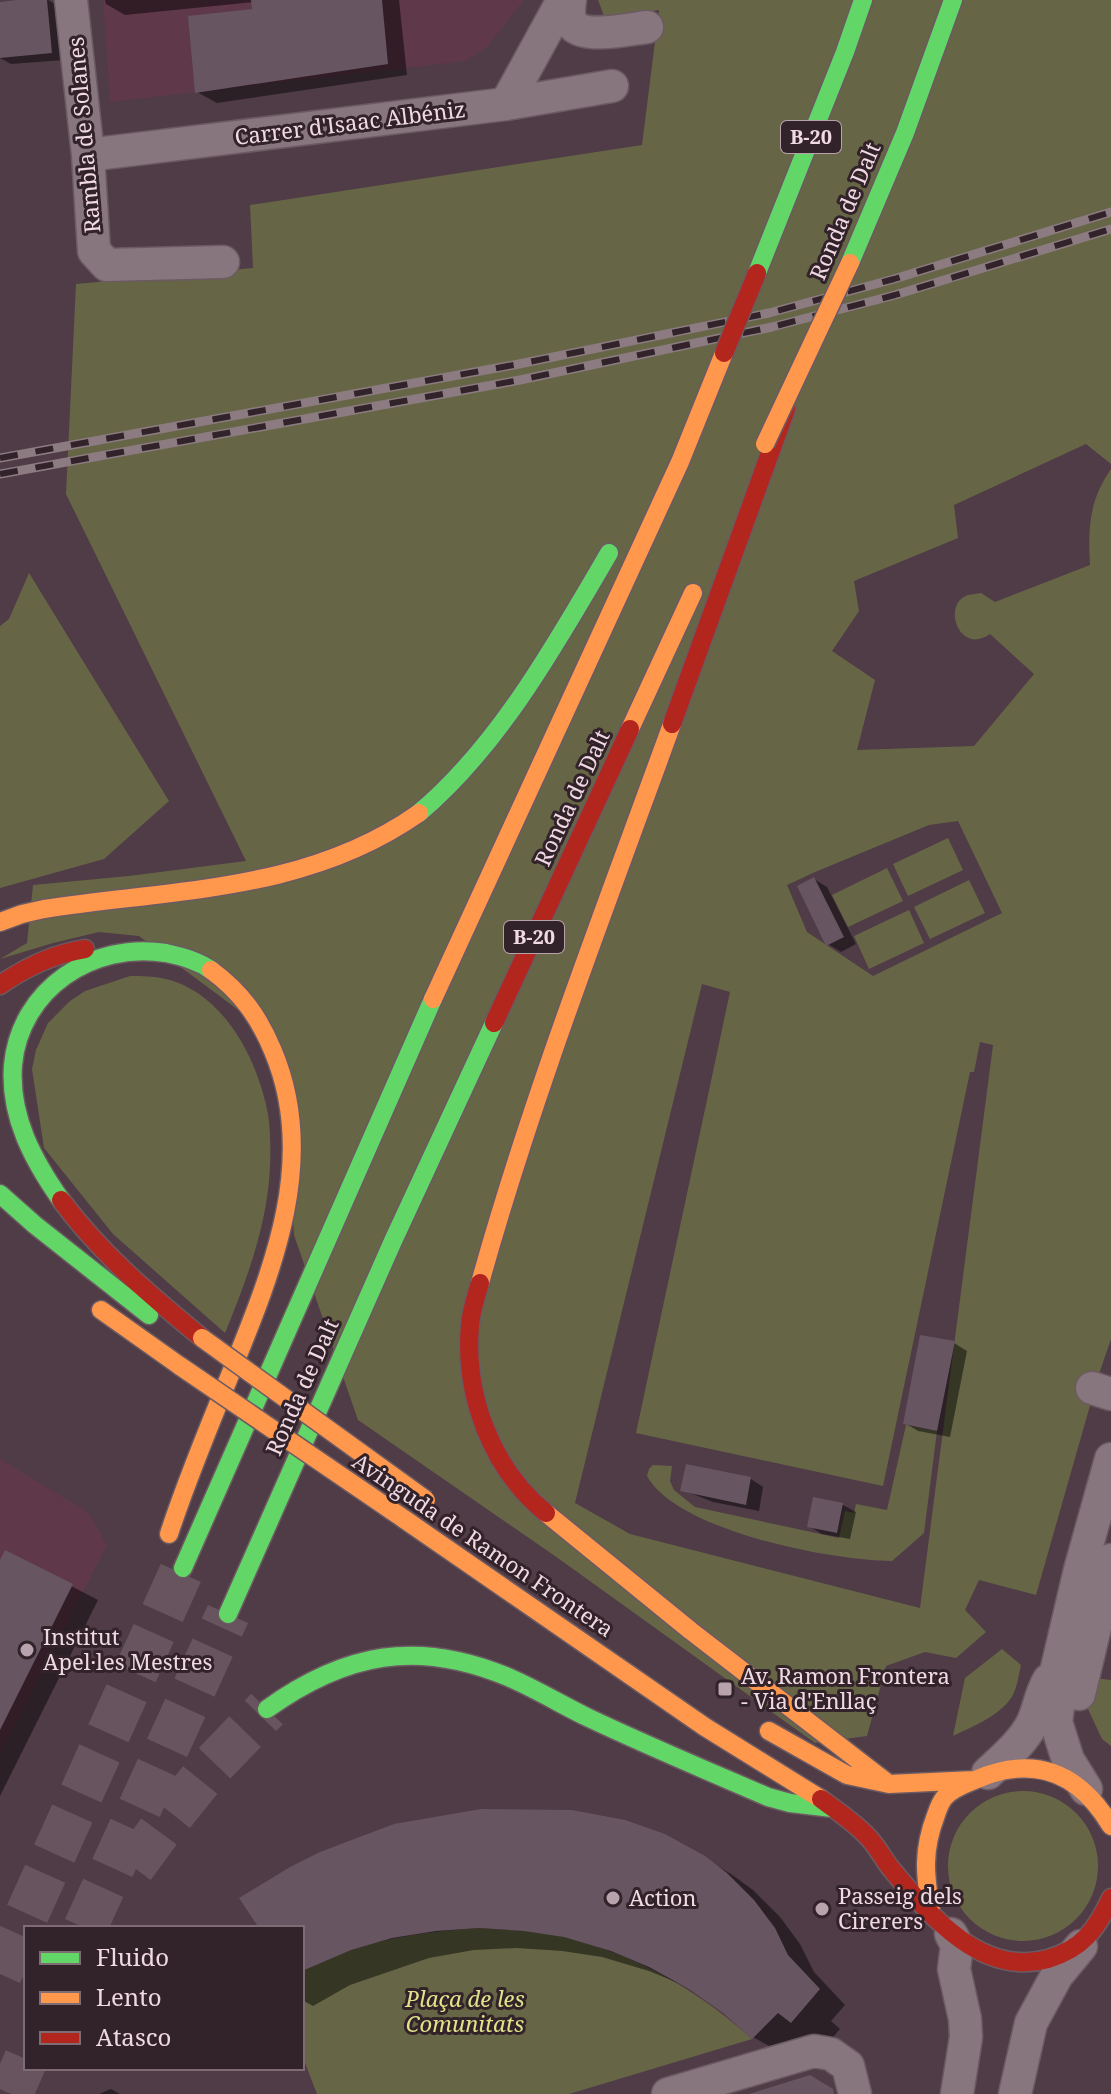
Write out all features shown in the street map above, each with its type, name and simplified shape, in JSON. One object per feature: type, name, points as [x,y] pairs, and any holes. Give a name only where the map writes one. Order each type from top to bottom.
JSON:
[{"type":"main road","name":"Ronda de Dalt","points":[[183,1568],[463,930],[680,462],[771,241],[863,0]]},
{"type":"main road","name":"Ronda de Dalt","points":[[723,529],[769,443],[872,214],[922,90],[953,0]]},
{"type":"main road","points":[[658,466],[724,353]]},
{"type":"main road","points":[[769,443],[711,619],[499,1214],[470,1322],[469,1356],[474,1396],[494,1448],[515,1482],[541,1509],[691,1631],[889,1784]]},
{"type":"main road","points":[[0,922],[44,909],[220,887],[276,875],[330,860],[376,840],[417,814],[447,789],[474,759],[542,665],[620,533]]},
{"type":"main road","name":"Ronda de Dalt","points":[[228,1614],[393,1241],[704,571]]},
{"type":"main road","points":[[0,985],[24,968],[72,951],[117,946],[158,951],[197,963],[231,985],[253,1012],[271,1043],[284,1079],[291,1114],[293,1156],[290,1196],[278,1245],[169,1534]]},
{"type":"main road","points":[[158,951],[125,951],[94,958],[51,987],[28,1014],[21,1031],[13,1067],[13,1091],[30,1151],[52,1187],[109,1256],[201,1345]]},
{"type":"main road","points":[[0,1194],[143,1311],[201,1345],[433,1504]]},
{"type":"main road","name":"Avinguda de Ramon Frontera","points":[[85,1299],[705,1727],[809,1790],[870,1839],[893,1871],[941,1923],[979,1952],[1021,1963],[1043,1960],[1060,1955],[1102,1919]]},
{"type":"main road","points":[[267,1709],[309,1680],[348,1664],[391,1656],[446,1658],[495,1672],[650,1746],[785,1802],[832,1808]]},
{"type":"main road","points":[[759,1725],[847,1775],[889,1784],[981,1777]]},
{"type":"main road","points":[[941,1923],[924,1871],[925,1843],[944,1797],[981,1777],[1013,1767],[1030,1767],[1061,1775],[1089,1794],[1103,1810],[1111,1826]]},
{"type":"street","name":"Rambla de Solanes","points":[[71,0],[88,155],[94,251],[107,265],[223,262]]},
{"type":"street","points":[[506,104],[563,0]]},
{"type":"street","points":[[570,0],[568,15],[573,26],[582,31],[647,27]]},
{"type":"street","name":"Carrer d'Isaac Albéniz","points":[[88,155],[506,104],[612,86]]},
{"type":"street","points":[[981,1777],[1010,1752],[1028,1730],[1045,1687],[1057,1668],[1080,1570],[1110,1467]]},
{"type":"street","points":[[1079,1694],[1111,1560]]},
{"type":"street","points":[[1057,1668],[1060,1690],[1056,1722],[1068,1760],[1089,1794]]},
{"type":"street","points":[[1015,2094],[1031,2023],[1057,1975],[1102,1919]]},
{"type":"street","points":[[941,1923],[957,1945],[954,1969],[965,2019],[966,2037],[957,2094]]},
{"type":"street","points":[[668,2094],[814,2051],[831,2054],[848,2066],[855,2094]]},
{"type":"shaded area","points":[[103,0],[524,0],[487,47],[465,61],[110,102]]},
{"type":"shaded area","name":"Institut Apel·les Mestres","points":[[0,1459],[89,1513],[107,1545],[0,1754]]},
{"type":"green space","points":[[598,0],[1111,0],[1111,464],[1086,444],[954,505],[958,538],[854,581],[859,611],[832,651],[875,680],[857,750],[974,746],[1034,674],[990,634],[979,639],[962,634],[957,626],[956,608],[960,600],[968,595],[981,593],[995,602],[1090,565],[1089,538],[1094,503],[1111,469],[1111,1339],[1036,1595],[979,1580],[965,1610],[986,1632],[956,1658],[925,1652],[886,1666],[867,1736],[815,1743],[555,1556],[358,1420],[294,1235],[280,1041],[139,936],[99,932],[0,959],[27,943],[33,885],[246,861],[66,494],[76,284],[253,268],[250,205],[642,145],[659,10],[608,18],[604,16]],"holes":[[[958,821],[1002,913],[873,976],[807,932],[787,885],[929,825]],[[702,984],[730,992],[636,1433],[883,1486],[970,1072],[974,1072],[980,1042],[993,1045],[920,1608],[630,1534],[575,1503]]]},
{"type":"green space","points":[[29,573],[169,801],[104,859],[0,888],[0,626],[9,619]]},
{"type":"green space","points":[[948,838],[963,870],[908,896],[893,864]]},
{"type":"green space","points":[[887,868],[903,901],[848,927],[832,895]]},
{"type":"green space","points":[[969,880],[985,913],[930,939],[914,907]]},
{"type":"green space","points":[[909,910],[924,943],[869,969],[854,936]]},
{"type":"green space","points":[[130,976],[166,979],[205,998],[221,1014],[247,1051],[263,1093],[268,1114],[270,1173],[263,1220],[253,1258],[225,1333],[113,1234],[44,1148],[32,1069],[36,1050],[48,1023],[85,991]]},
{"type":"green space","points":[[906,1425],[937,1431],[924,1533],[892,1561],[796,1549],[722,1527],[664,1495],[647,1476],[653,1465],[672,1466],[670,1481],[674,1490],[695,1507],[839,1538],[845,1511],[854,1513],[856,1504],[887,1510]]},
{"type":"green space","points":[[1002,1649],[1021,1665],[1011,1698],[989,1718],[953,1736],[965,1678]]},
{"type":"green space","points":[[1095,1678],[1111,1680],[1111,1746],[1102,1739],[1088,1709]]},
{"type":"green space","points":[[1023,1791],[1052,1797],[1076,1813],[1092,1837],[1098,1866],[1092,1895],[1076,1919],[1052,1935],[1023,1941],[994,1935],[970,1919],[954,1895],[948,1866],[954,1837],[970,1813],[994,1797]]},
{"type":"green space","name":"Plaça de les Comunitats","points":[[479,1928],[522,1931],[554,1935],[591,1945],[665,1976],[710,2005],[752,2039],[569,2094],[317,2094],[304,2060],[304,1970],[366,1945],[433,1932]]},
{"type":"building","points":[[47,0],[52,53],[0,58],[0,2]]},
{"type":"building","points":[[251,0],[382,0],[388,64],[195,93],[188,16],[252,9]]},
{"type":"building","points":[[814,877],[844,937],[826,946],[797,886]]},
{"type":"building","points":[[920,1335],[955,1341],[937,1431],[903,1424]]},
{"type":"building","points":[[686,1464],[751,1477],[746,1505],[680,1491]]},
{"type":"building","points":[[813,1497],[843,1503],[837,1533],[807,1527]]},
{"type":"building","points":[[5,1550],[73,1584],[0,1730],[0,1560]]},
{"type":"building","points":[[481,1809],[572,1810],[625,1820],[665,1834],[705,1856],[754,1900],[775,1928],[788,1955],[820,1989],[791,2023],[778,2013],[752,2039],[689,1989],[649,1967],[611,1951],[564,1937],[479,1928],[436,1931],[392,1938],[351,1950],[304,1970],[304,1926],[255,1926],[239,1898],[320,1852],[394,1824]]},
{"type":"building","points":[[810,2075],[833,2089],[834,2094],[749,2094]]},
{"type":"tunnel","points":[[0,1974],[183,1568]]},
{"type":"tunnel","points":[[86,1926],[228,1614]]},
{"type":"tunnel","points":[[133,1867],[209,1769],[267,1709]]},
{"type":"tunnel","points":[[11,2094],[24,2064]]},
{"type":"railway","points":[[0,458],[519,364],[769,313],[894,279],[1111,212]]},
{"type":"railway","points":[[0,474],[520,380],[772,327],[895,295],[1111,229]]},
{"type":"traffic: fast","points":[[757,273],[863,0]]},
{"type":"traffic: fast","points":[[850,263],[905,133],[953,0]]},
{"type":"traffic: fast","points":[[419,813],[448,786],[501,725],[547,657],[609,553]]},
{"type":"traffic: fast","points":[[61,1200],[32,1153],[15,1102],[13,1065],[19,1038],[30,1014],[45,993],[65,976],[87,963],[112,955],[139,951],[166,953],[189,959],[211,970]]},
{"type":"traffic: fast","points":[[183,1568],[433,999]]},
{"type":"traffic: fast","points":[[228,1614],[393,1241],[494,1023]]},
{"type":"traffic: fast","points":[[0,1194],[149,1315]]},
{"type":"traffic: fast","points":[[267,1709],[296,1690],[354,1664],[412,1656],[443,1658],[508,1677],[611,1728],[768,1797],[832,1808]]},
{"type":"traffic: slow","points":[[765,444],[850,263]]},
{"type":"traffic: slow","points":[[433,999],[680,462],[724,353]]},
{"type":"traffic: slow","points":[[630,729],[693,593]]},
{"type":"traffic: slow","points":[[480,1283],[546,1071],[672,724]]},
{"type":"traffic: slow","points":[[0,922],[44,909],[190,891],[285,873],[331,859],[376,839],[419,813]]},
{"type":"traffic: slow","points":[[169,1534],[273,1259],[284,1218],[290,1176],[292,1135],[286,1093],[273,1051],[248,1006],[211,970]]},
{"type":"traffic: slow","points":[[101,1310],[180,1366]]},
{"type":"traffic: slow","points":[[202,1338],[426,1500]]},
{"type":"traffic: slow","points":[[180,1366],[404,1519]]},
{"type":"traffic: slow","points":[[546,1513],[691,1631],[889,1784]]},
{"type":"traffic: slow","points":[[404,1519],[705,1727],[821,1799]]},
{"type":"traffic: slow","points":[[769,1731],[847,1775],[889,1784],[974,1780]]},
{"type":"traffic: slow","points":[[931,1912],[926,1875],[928,1840],[941,1802],[950,1792],[963,1785],[996,1772],[1017,1769],[1053,1773],[1085,1792],[1111,1826]]},
{"type":"traffic: jam","points":[[724,353],[757,273]]},
{"type":"traffic: jam","points":[[672,724],[786,409]]},
{"type":"traffic: jam","points":[[494,1023],[630,729]]},
{"type":"traffic: jam","points":[[0,985],[40,962],[85,949]]},
{"type":"traffic: jam","points":[[61,1200],[109,1256],[202,1338]]},
{"type":"traffic: jam","points":[[480,1283],[471,1320],[469,1351],[477,1403],[496,1452],[527,1495],[546,1513]]},
{"type":"traffic: jam","points":[[821,1799],[868,1837],[908,1889],[941,1924],[980,1951],[1001,1959],[1024,1962],[1048,1959],[1070,1950],[1094,1928],[1111,1898]]},
{"type":"place","name":"Institut Apel·les Mestres","points":[[27,1650]]},
{"type":"place","name":"Av. Ramon Frontera - Via d'Enllaç","points":[[725,1689]]},
{"type":"place","name":"Action","points":[[613,1898]]},
{"type":"place","name":"Passeig dels Cirerers","points":[[822,1909]]}]
